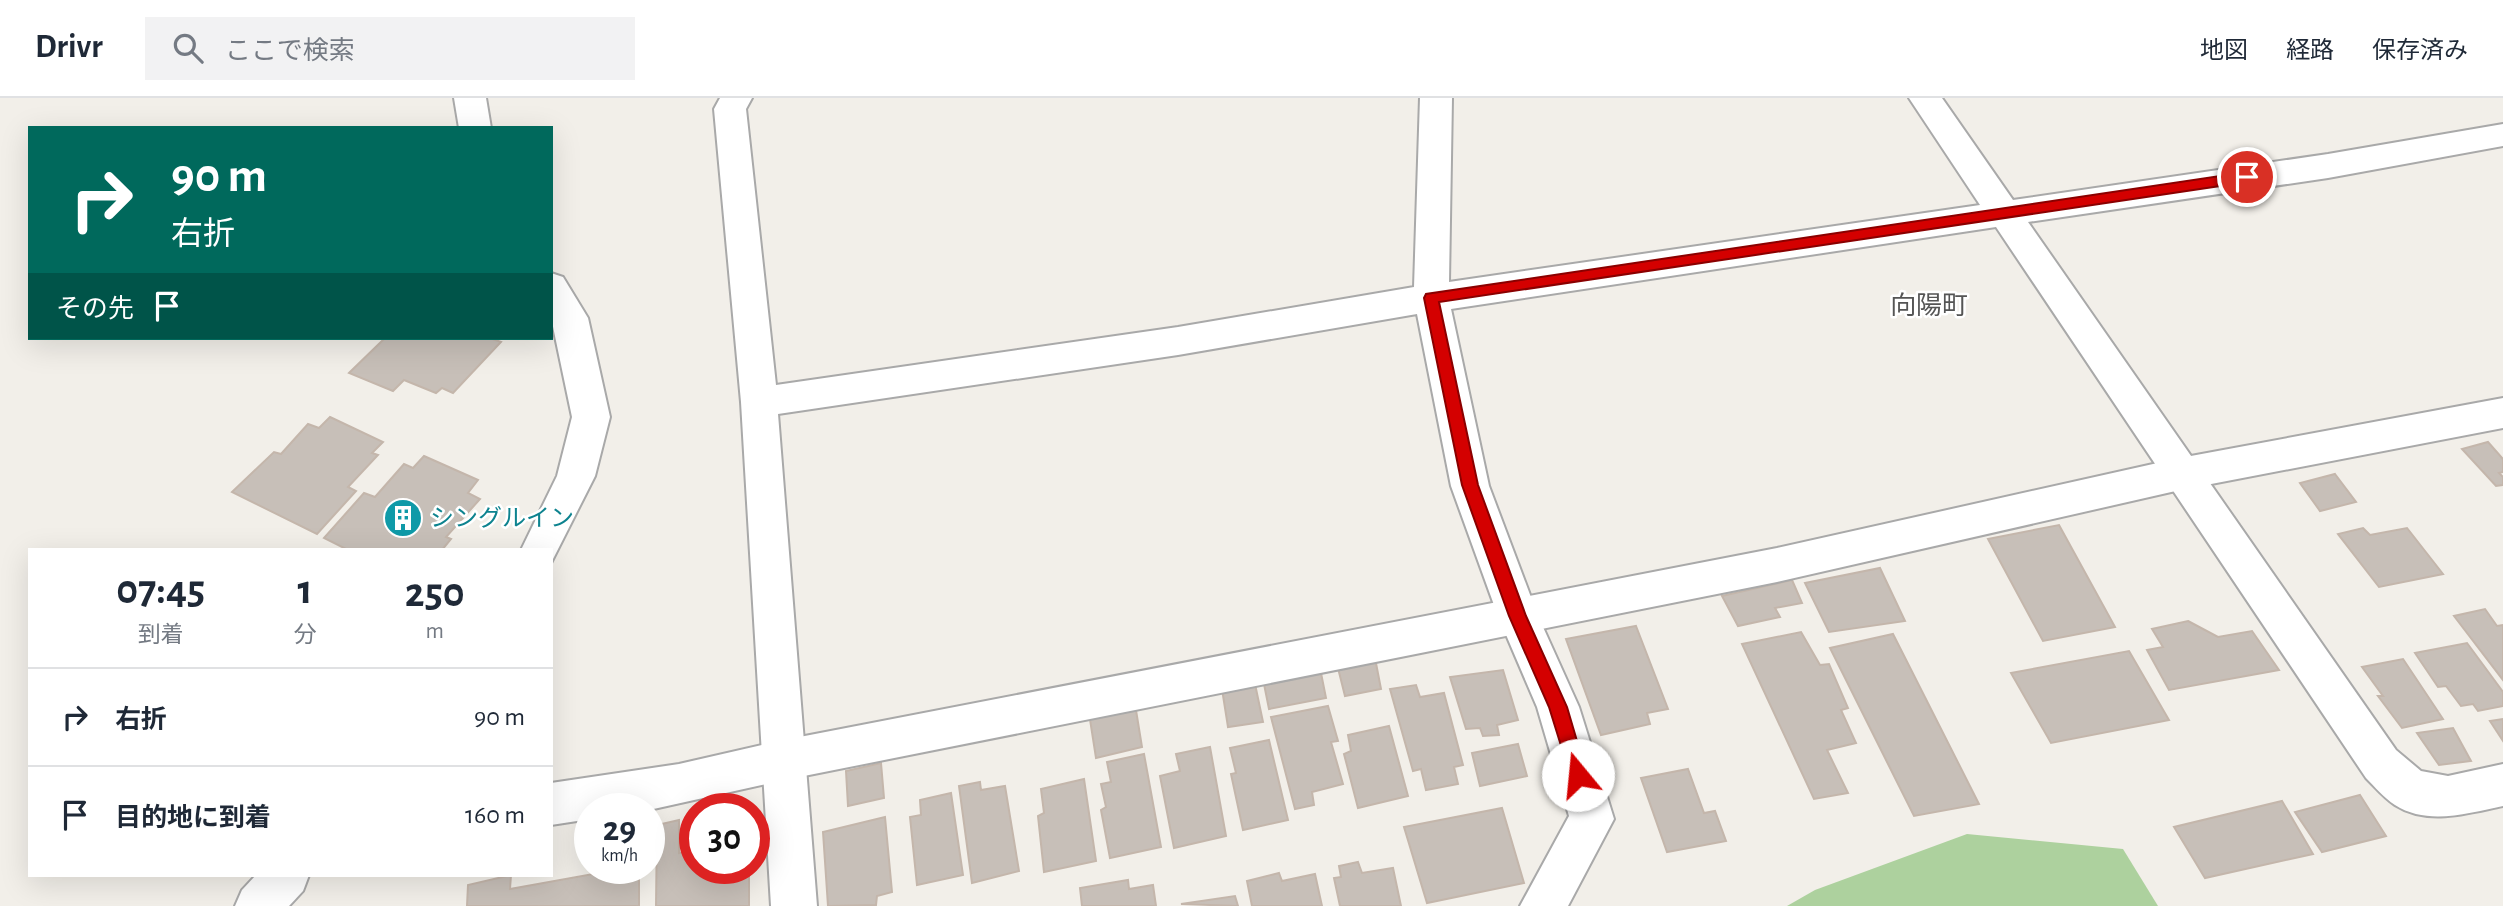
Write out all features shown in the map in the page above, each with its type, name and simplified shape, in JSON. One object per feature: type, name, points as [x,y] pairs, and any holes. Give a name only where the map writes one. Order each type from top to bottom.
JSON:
[{"type":"street","points":[[470,98],[475,126]]},
{"type":"street","points":[[736,98],[730,109],[759,402],[794,906]]},
{"type":"street","points":[[1436,98],[1431,298],[1470,485],[1518,616],[1558,707],[1592,820],[1543,906]]},
{"type":"street","points":[[1925,98],[2006,212],[2180,474],[2381,764],[2410,790],[2448,797],[2503,785]]},
{"type":"street","points":[[759,402],[1178,341],[1431,298],[1800,245],[2501,138]]},
{"type":"street","points":[[541,548],[576,476],[591,417],[570,318],[553,289]]},
{"type":"street","points":[[553,804],[679,785],[784,760],[1777,565],[2180,474],[2503,413]]},
{"type":"street","points":[[258,906],[285,877]]},
{"type":"green space","points":[[1967,834],[2123,849],[2158,906],[1787,906],[1815,890]]},
{"type":"building","points":[[383,340],[501,342],[453,393],[442,388],[436,393],[404,380],[393,391],[349,373]]},
{"type":"building","points":[[330,417],[383,442],[372,453],[378,455],[348,487],[356,491],[317,534],[232,492],[274,452],[281,454],[308,424],[319,428]]},
{"type":"building","points":[[2488,442],[2503,459],[2503,472],[2499,473],[2503,477],[2503,485],[2496,486],[2462,449]]},
{"type":"building","name":"シングルイン","points":[[424,456],[478,480],[468,493],[480,499],[446,537],[451,539],[444,548],[344,548],[324,538],[364,493],[375,497],[404,464],[413,468]]},
{"type":"building","points":[[2335,474],[2356,502],[2320,511],[2300,483]]},
{"type":"building","points":[[2059,525],[2115,627],[2043,641],[1988,539]]},
{"type":"building","points":[[2363,528],[2370,535],[2407,528],[2443,574],[2379,587],[2338,534]]},
{"type":"building","points":[[1880,568],[1905,621],[1829,632],[1805,583]]},
{"type":"building","points":[[1792,580],[1802,603],[1775,608],[1780,617],[1738,626],[1722,596]]},
{"type":"building","points":[[2485,609],[2497,626],[2503,625],[2503,680],[2454,616]]},
{"type":"building","points":[[2188,621],[2218,637],[2252,631],[2279,670],[2169,690],[2147,650],[2163,647],[2152,629]]},
{"type":"building","points":[[1636,626],[1668,709],[1647,713],[1650,724],[1601,735],[1566,639]]},
{"type":"building","points":[[1801,632],[1820,665],[1829,664],[1848,708],[1841,710],[1856,743],[1827,750],[1848,793],[1814,799],[1742,644]]},
{"type":"building","points":[[1893,634],[1979,804],[1914,816],[1830,648]]},
{"type":"building","points":[[2467,643],[2503,692],[2503,706],[2478,711],[2473,704],[2461,706],[2446,686],[2438,687],[2415,653]]},
{"type":"building","points":[[2129,651],[2169,720],[2051,743],[2011,673]]},
{"type":"building","points":[[1375,658],[1381,689],[1345,696],[1337,664]]},
{"type":"building","points":[[2403,659],[2443,719],[2402,728],[2378,696],[2383,696],[2362,667]]},
{"type":"building","points":[[1320,668],[1326,698],[1269,709],[1263,679]]},
{"type":"building","points":[[1503,670],[1518,720],[1497,725],[1499,735],[1483,736],[1480,728],[1466,729],[1450,677]]},
{"type":"building","points":[[1255,684],[1263,722],[1228,727],[1222,689]]},
{"type":"building","points":[[1416,685],[1420,697],[1444,693],[1463,765],[1454,767],[1458,784],[1426,790],[1421,769],[1413,771],[1390,689]]},
{"type":"building","points":[[1135,704],[1142,747],[1096,758],[1089,713]]},
{"type":"building","points":[[1328,706],[1338,741],[1331,742],[1343,784],[1312,792],[1314,805],[1295,809],[1271,717]]},
{"type":"building","points":[[2503,719],[2503,741],[2490,721]]},
{"type":"building","points":[[1389,726],[1408,796],[1358,808],[1344,754],[1351,751],[1348,735]]},
{"type":"building","points":[[2453,728],[2471,761],[2439,765],[2417,733]]},
{"type":"building","points":[[1269,740],[1288,820],[1243,830],[1231,774],[1236,773],[1230,748]]},
{"type":"building","points":[[1518,744],[1527,776],[1480,786],[1472,753]]},
{"type":"building","points":[[1210,747],[1226,836],[1174,848],[1160,776],[1180,771],[1176,754]]},
{"type":"building","points":[[1144,754],[1161,847],[1110,858],[1101,810],[1106,807],[1101,784],[1111,782],[1107,762]]},
{"type":"building","points":[[881,763],[884,798],[848,806],[846,771]]},
{"type":"building","points":[[1688,769],[1704,813],[1715,811],[1726,841],[1667,852],[1641,778]]},
{"type":"building","points":[[1084,779],[1096,861],[1044,872],[1038,816],[1044,813],[1041,789]]},
{"type":"building","points":[[980,782],[981,790],[1005,786],[1019,871],[972,883],[959,786]]},
{"type":"building","points":[[951,793],[963,875],[917,885],[910,817],[921,815],[920,800]]},
{"type":"building","points":[[2360,795],[2386,836],[2322,852],[2295,812]]},
{"type":"building","points":[[2282,801],[2313,854],[2205,878],[2174,827]]},
{"type":"building","points":[[1502,808],[1524,883],[1427,903],[1404,827]]},
{"type":"building","points":[[885,817],[892,892],[877,896],[876,905],[828,906],[823,832]]},
{"type":"building","points":[[679,820],[679,884],[749,884],[749,906],[656,906],[656,884],[665,884],[665,823]]},
{"type":"building","points":[[1358,862],[1362,873],[1393,868],[1401,906],[1340,906],[1334,878],[1341,877],[1339,866]]},
{"type":"building","points":[[1279,873],[1282,881],[1315,874],[1322,906],[1252,906],[1247,881]]},
{"type":"building","points":[[511,877],[510,889],[574,877],[574,884],[639,884],[639,906],[467,906],[468,885]]},
{"type":"building","points":[[1128,880],[1129,889],[1153,885],[1156,906],[1082,906],[1080,888]]},
{"type":"building","points":[[1235,896],[1238,906],[1181,904]]},
{"type":"place","name":"シングルイン","points":[[403,518]]},
{"type":"district","name":"向陽町","points":[[1929,305]]},
{"type":"route","points":[[1578,775],[1558,707],[1518,616],[1470,485],[1431,298],[2247,177]]}]
